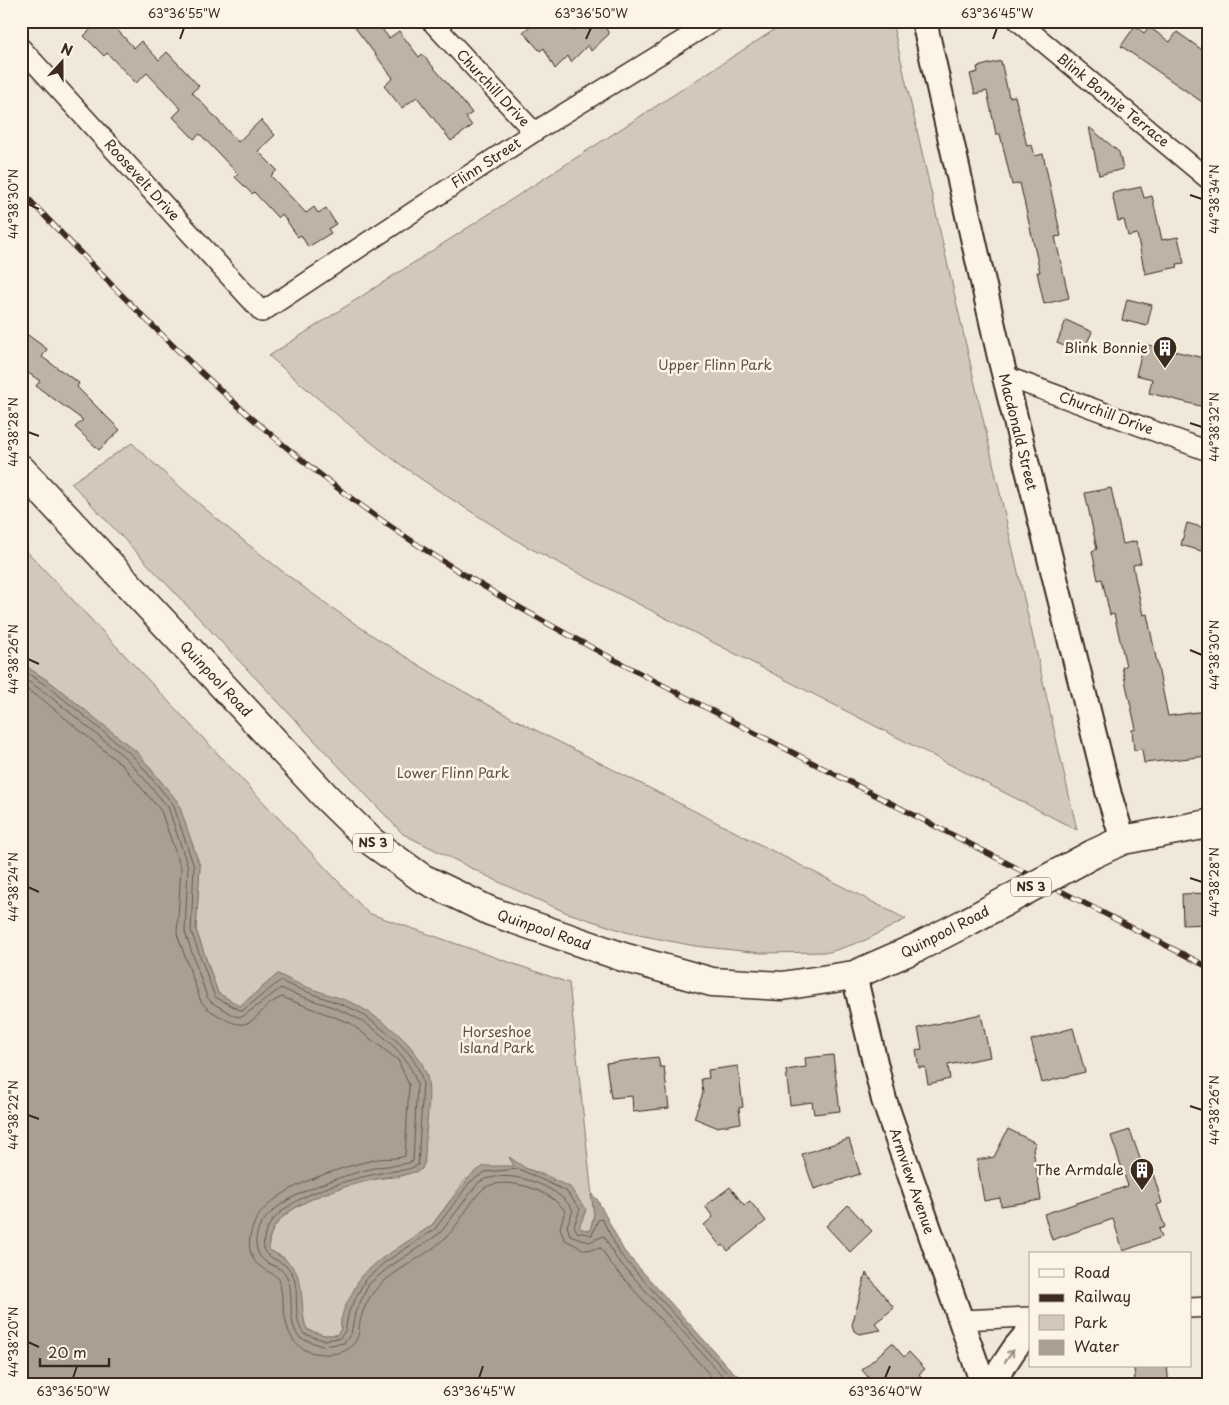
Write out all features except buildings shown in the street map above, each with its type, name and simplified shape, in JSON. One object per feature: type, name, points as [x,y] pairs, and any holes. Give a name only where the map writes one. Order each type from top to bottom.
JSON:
[{"type":"main road","name":"Quinpool Road","points":[[21,470],[328,799],[372,842],[422,878],[490,911],[623,957],[712,982],[782,986],[854,975],[918,947],[1123,840],[1208,824]]},
{"type":"street","name":"Churchill Drive","points":[[431,21],[534,132]]},
{"type":"street","name":"Flinn Street","points":[[262,312],[534,132],[714,21]]},
{"type":"street","name":"Macdonald Street","points":[[924,21],[1005,376],[1109,795],[1123,840]]},
{"type":"street","name":"Blink Bonnie Terrace","points":[[1018,21],[1208,179]]},
{"type":"street","name":"Roosevelt Drive","points":[[21,48],[262,312]]},
{"type":"street","name":"Churchill Drive","points":[[1005,376],[1208,451]]},
{"type":"street","name":"Armview Avenue","points":[[854,975],[884,1100],[983,1384]]},
{"type":"street","points":[[1192,1308],[1208,1307]]},
{"type":"street","points":[[960,1320],[1029,1317]]},
{"type":"street","points":[[991,1384],[1015,1348],[1029,1331]]},
{"type":"green space","name":"Upper Flinn Park","points":[[788,21],[892,21],[1077,830],[524,545],[393,459],[345,422],[269,356]]},
{"type":"green space","name":"Lower Flinn Park","points":[[132,443],[198,503],[267,560],[339,613],[414,662],[514,719],[906,919],[866,940],[830,952],[762,953],[695,946],[629,933],[565,912],[503,884],[403,834],[71,483]]},
{"type":"green space","name":"Horseshoe Island Park","points":[[21,545],[368,913],[569,983],[594,1214],[590,1232],[578,1228],[553,1178],[525,1168],[510,1158],[515,1166],[466,1179],[432,1225],[415,1238],[341,1320],[341,1329],[337,1335],[312,1332],[306,1327],[285,1258],[269,1250],[271,1234],[280,1221],[293,1209],[311,1199],[350,1185],[402,1176],[425,1163],[424,1147],[427,1118],[359,1006],[301,986],[278,974],[240,1006],[218,993],[196,930],[200,866],[53,684],[21,663]]},
{"type":"water","points":[[21,663],[53,684],[137,752],[178,802],[200,866],[196,930],[218,993],[240,1006],[278,974],[306,987],[351,1002],[370,1013],[392,1029],[411,1047],[424,1069],[428,1081],[429,1097],[424,1164],[422,1169],[349,1186],[310,1200],[293,1209],[279,1221],[270,1234],[269,1250],[288,1262],[300,1282],[304,1321],[308,1330],[324,1335],[337,1335],[341,1329],[344,1309],[361,1276],[381,1259],[432,1225],[473,1173],[484,1166],[514,1166],[509,1157],[525,1168],[570,1187],[586,1210],[579,1228],[590,1231],[594,1214],[591,1194],[597,1199],[624,1251],[730,1369],[748,1384],[21,1384]]},
{"type":"railway","points":[[21,191],[151,324],[241,409],[337,488],[431,554],[521,609],[614,660],[1208,967]]},
{"type":"place","name":"Blink Bonnie","points":[[1165,369]]},
{"type":"place","name":"The Armdale","points":[[1142,1191]]}]
